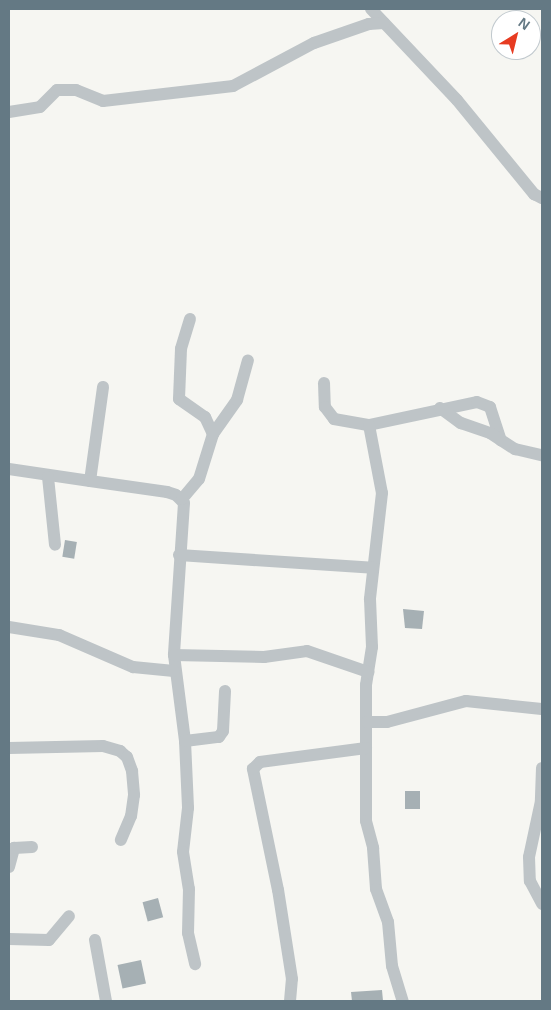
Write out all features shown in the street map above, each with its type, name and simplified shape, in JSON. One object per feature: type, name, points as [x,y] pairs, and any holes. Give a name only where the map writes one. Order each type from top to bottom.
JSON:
[{"type":"street","points":[[371,9],[457,100],[534,194],[542,198]]},
{"type":"street","points":[[9,112],[40,107],[57,90],[76,90],[104,101],[233,86],[314,43],[369,24],[384,23]]},
{"type":"street","points":[[190,319],[180,349],[179,399],[205,417],[213,434]]},
{"type":"street","points":[[195,964],[188,934],[189,889],[183,852],[188,808],[185,741],[174,671],[182,499],[200,479],[213,434],[237,400],[248,360]]},
{"type":"street","points":[[324,383],[328,415],[334,419],[369,425],[440,408],[477,402],[490,407],[501,440]]},
{"type":"street","points":[[90,481],[103,387]]},
{"type":"street","points":[[440,408],[462,422],[501,440],[515,449],[542,455]]},
{"type":"street","points":[[369,425],[382,493],[373,568],[372,647],[368,672],[366,821],[374,848],[374,880],[388,922],[392,966],[403,1001]]},
{"type":"street","points":[[9,469],[48,477],[167,492],[182,499]]},
{"type":"street","points":[[48,477],[55,545]]},
{"type":"street","points":[[179,555],[373,568]]},
{"type":"street","points":[[9,627],[59,635],[133,667],[174,671]]},
{"type":"street","points":[[174,655],[264,657],[307,651],[368,672]]},
{"type":"street","points":[[185,741],[219,737],[223,731],[225,690]]},
{"type":"street","points":[[367,722],[387,722],[466,701],[542,709]]},
{"type":"street","points":[[9,748],[103,746],[120,751],[127,758],[132,771],[134,795],[131,816],[121,840]]},
{"type":"street","points":[[290,1001],[292,979],[278,890],[253,768],[260,762],[366,748]]},
{"type":"street","points":[[542,768],[540,801],[529,857],[530,881],[542,904]]},
{"type":"street","points":[[9,867],[14,848],[32,847]]},
{"type":"street","points":[[9,939],[49,940],[69,916]]},
{"type":"street","points":[[95,940],[106,1001]]},
{"type":"building","points":[[65,540],[77,542],[74,559],[62,557]]},
{"type":"building","points":[[403,609],[424,611],[422,629],[405,628]]},
{"type":"building","points":[[405,791],[420,791],[420,809],[405,809]]},
{"type":"building","points":[[158,898],[163,917],[148,921],[143,902]]},
{"type":"building","points":[[141,960],[146,983],[123,988],[118,965]]},
{"type":"building","points":[[382,990],[383,1001],[352,1001],[351,992]]}]
